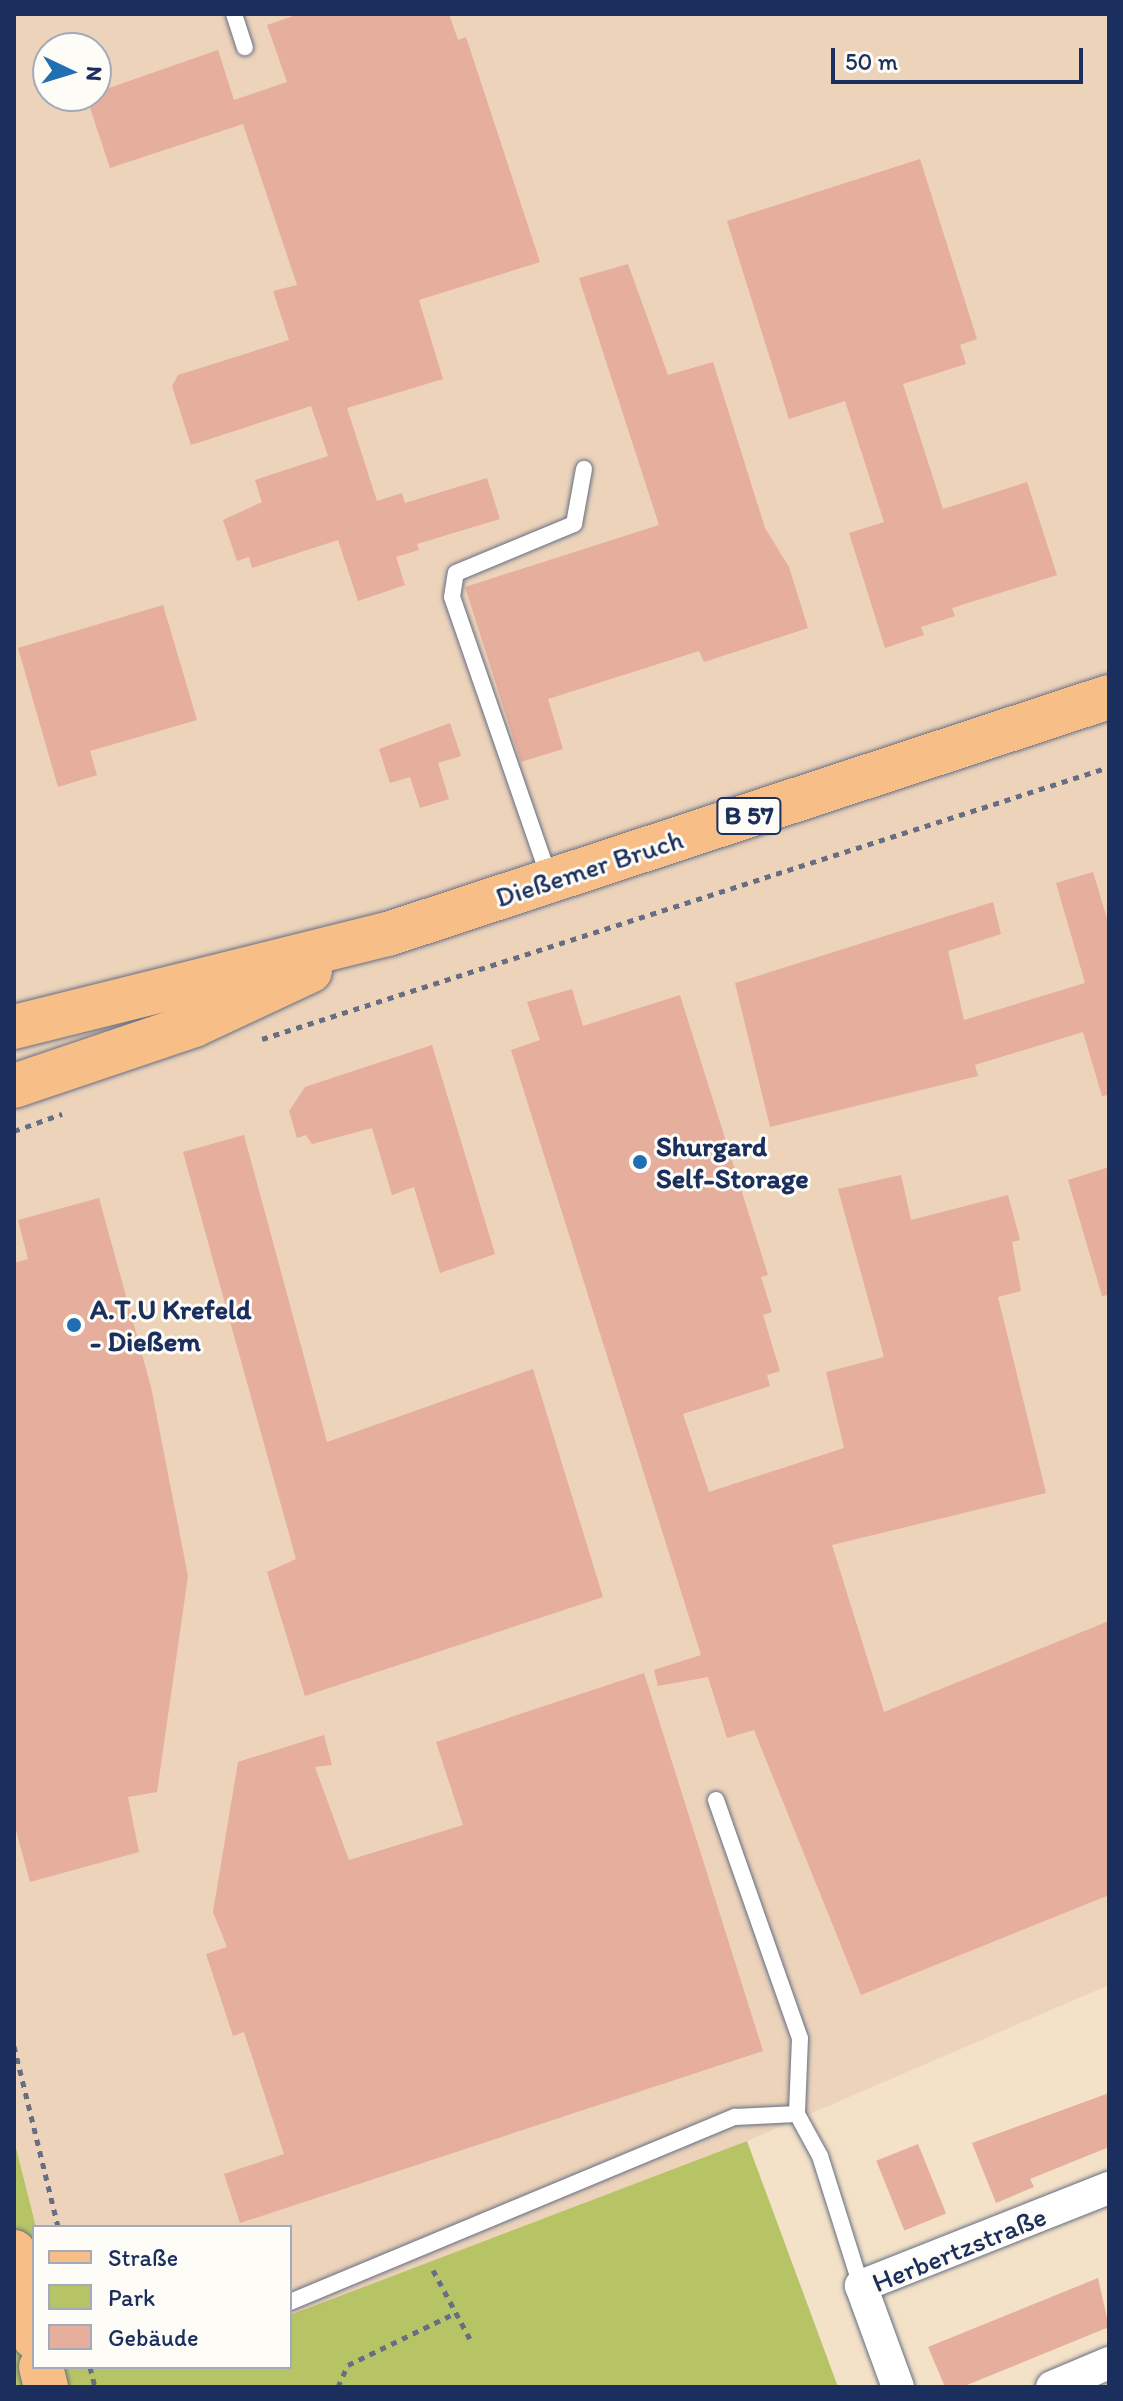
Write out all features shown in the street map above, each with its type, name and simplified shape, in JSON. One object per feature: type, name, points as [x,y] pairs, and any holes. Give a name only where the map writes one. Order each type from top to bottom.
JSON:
[{"type":"main road","name":"Dießemer Bruch","points":[[14,1027],[388,934],[1109,697]]},
{"type":"main road","name":"Dießemer Bruch","points":[[14,1086],[194,1025],[388,934]]},
{"type":"main road","points":[[14,2252],[32,2328]]},
{"type":"street","name":"Herbertzstraße","points":[[898,2387],[861,2286],[1109,2188]]},
{"type":"street","points":[[1052,2387],[1109,2363]]},
{"type":"lane","points":[[234,14],[245,47]]},
{"type":"lane","points":[[550,881],[452,597],[456,573],[574,524],[584,469]]},
{"type":"lane","points":[[716,1800],[800,2038],[797,2114],[820,2156],[861,2286]]},
{"type":"lane","points":[[292,2301],[735,2117],[797,2114]]},
{"type":"path","points":[[252,1042],[1109,767]]},
{"type":"path","points":[[14,1131],[79,1107]]},
{"type":"path","points":[[14,2046],[58,2225]]},
{"type":"path","points":[[423,2247],[453,2314],[470,2339]]},
{"type":"path","points":[[338,2387],[348,2365],[453,2314]]},
{"type":"shaded area","points":[[14,14],[1109,14],[1109,1985],[747,2141],[292,2314],[292,2225],[35,2225],[14,2140]]},
{"type":"green space","points":[[14,2140],[35,2225],[32,2225],[32,2369],[292,2369],[292,2314],[747,2141],[838,2387],[14,2387]]},
{"type":"building","points":[[299,14],[449,14],[458,40],[466,37],[540,262],[419,300],[443,379],[347,408],[377,501],[402,493],[405,503],[487,478],[500,519],[417,544],[419,550],[396,557],[405,585],[358,601],[338,540],[252,568],[249,557],[237,561],[223,520],[262,502],[255,480],[328,456],[311,406],[191,445],[172,386],[178,375],[289,340],[273,291],[297,285],[243,124],[110,168],[91,112],[112,112],[112,87],[218,50],[234,100],[287,82],[267,25]]},
{"type":"building","points":[[920,159],[977,339],[960,345],[966,364],[903,384],[943,509],[1027,482],[1057,575],[952,608],[955,616],[921,627],[924,635],[885,648],[849,533],[884,522],[845,401],[789,419],[727,221]]},
{"type":"building","points":[[628,264],[668,375],[713,362],[765,528],[789,567],[808,628],[704,662],[699,651],[548,699],[563,749],[521,762],[465,587],[659,525],[579,278]]},
{"type":"building","points":[[163,605],[197,720],[90,751],[97,775],[58,787],[18,648]]},
{"type":"building","points":[[450,723],[461,756],[438,763],[449,799],[420,808],[410,777],[390,783],[379,749]]},
{"type":"building","points":[[1093,872],[1109,925],[1109,1095],[1102,1096],[1083,1032],[975,1065],[978,1076],[770,1127],[735,983],[993,902],[1001,934],[948,951],[964,1020],[1085,983],[1056,883]]},
{"type":"building","points":[[572,989],[583,1026],[680,995],[768,1275],[761,1277],[772,1312],[763,1315],[780,1371],[767,1375],[770,1386],[683,1414],[709,1492],[844,1448],[826,1372],[884,1357],[838,1189],[901,1175],[911,1220],[1008,1195],[1020,1240],[1012,1242],[1021,1291],[998,1297],[1046,1493],[832,1545],[884,1712],[1109,1621],[1109,1895],[861,1995],[754,1730],[727,1738],[708,1677],[658,1686],[654,1670],[701,1655],[511,1050],[540,1040],[527,1002]]},
{"type":"building","points":[[432,1045],[495,1254],[440,1273],[414,1187],[392,1195],[372,1128],[312,1144],[306,1135],[297,1138],[289,1111],[305,1087]]},
{"type":"building","points":[[244,1135],[327,1442],[533,1369],[603,1597],[305,1696],[267,1572],[296,1559],[183,1152]]},
{"type":"building","points":[[1109,1167],[1109,1295],[1102,1296],[1068,1180]]},
{"type":"building","points":[[99,1198],[151,1387],[188,1576],[157,1792],[128,1797],[139,1852],[30,1882],[14,1823],[14,1263],[28,1259],[18,1220]]},
{"type":"building","points":[[644,1673],[763,2051],[240,2223],[224,2174],[284,2154],[244,2032],[233,2036],[206,1954],[227,1947],[213,1912],[238,1762],[324,1735],[332,1765],[315,1767],[349,1860],[463,1825],[436,1742]]},
{"type":"building","points":[[1109,2093],[1109,2147],[1030,2179],[1034,2187],[996,2203],[972,2143]]},
{"type":"building","points":[[918,2144],[946,2214],[904,2230],[876,2161]]},
{"type":"building","points":[[1098,2278],[1109,2327],[962,2387],[945,2387],[928,2347]]},
{"type":"place","name":"Shurgard Self-Storage","points":[[640,1162]]},
{"type":"place","name":"A.T.U Krefeld - Dießem","points":[[74,1325]]}]
